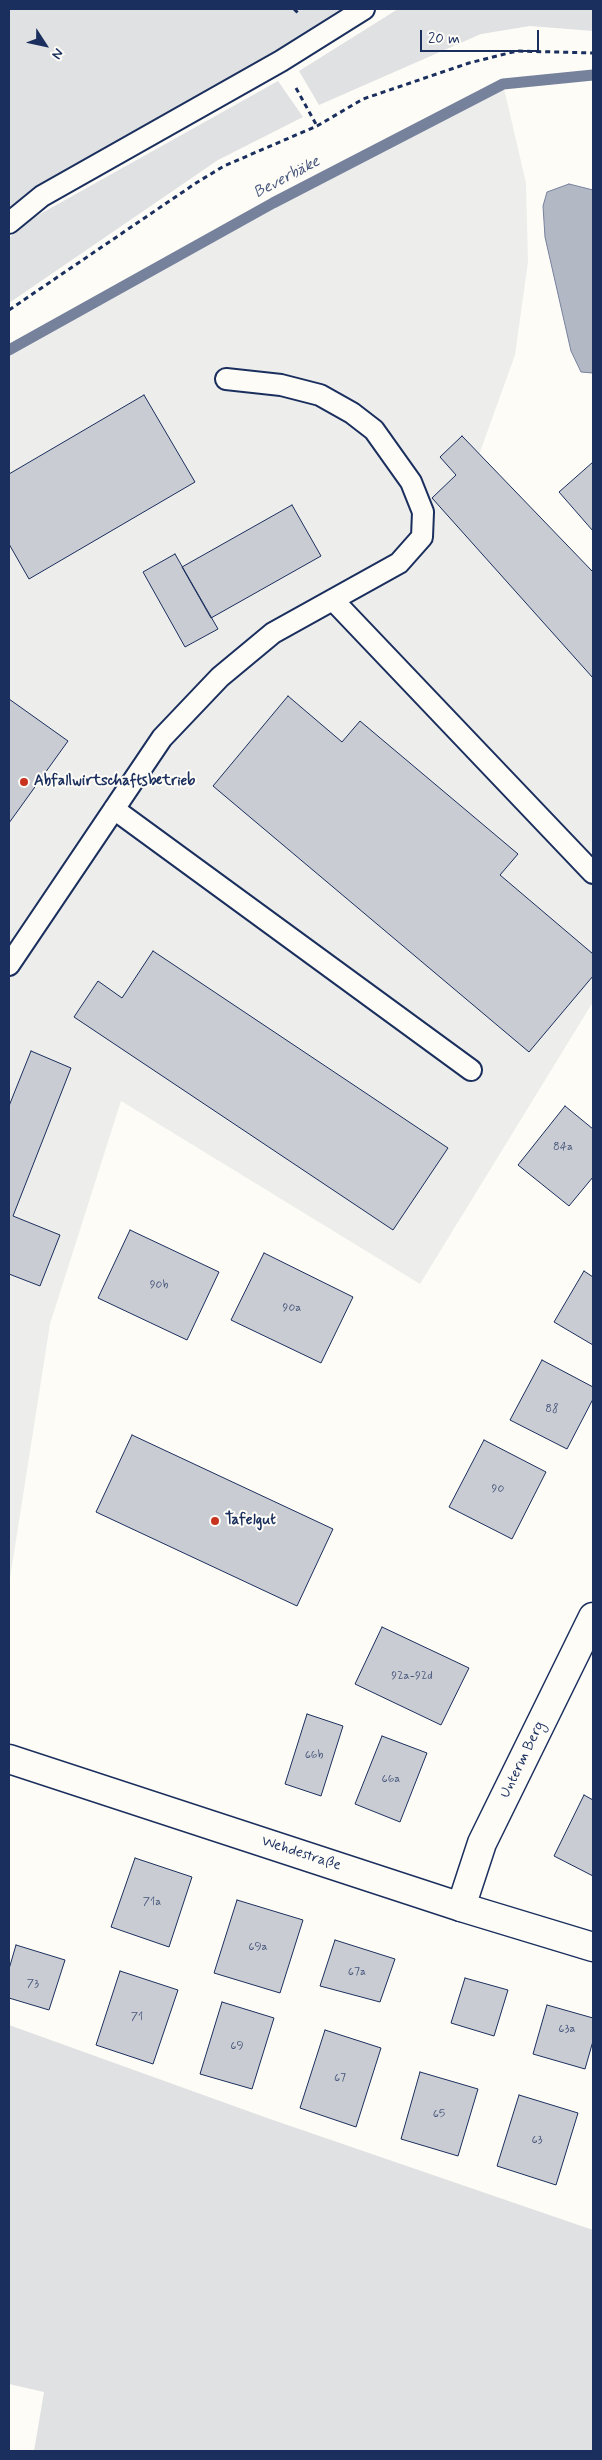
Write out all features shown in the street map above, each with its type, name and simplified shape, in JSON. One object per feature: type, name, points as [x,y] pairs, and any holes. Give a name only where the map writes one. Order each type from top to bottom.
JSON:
[{"type":"street","name":"Unterm Berg","points":[[461,1906],[482,1842],[593,1617]]},
{"type":"street","name":"Wehdestraße","points":[[9,1758],[461,1906],[593,1946]]},
{"type":"lane","points":[[9,223],[42,196],[281,61],[364,9]]},
{"type":"lane","points":[[9,965],[162,738],[220,677],[273,633],[399,563],[422,537],[423,512],[411,482],[374,430],[352,413],[320,394],[281,385],[226,380]]},
{"type":"lane","points":[[333,600],[593,873]]},
{"type":"lane","points":[[114,810],[471,1070]]},
{"type":"path","points":[[9,310],[224,166],[317,126],[363,99],[469,63],[518,51],[593,53]]},
{"type":"path","points":[[281,61],[317,126]]},
{"type":"shaded area","points":[[9,9],[346,9],[215,90],[37,188],[9,210]]},
{"type":"shaded area","points":[[398,9],[593,9],[593,31],[530,26],[481,34],[319,105],[299,71]]},
{"type":"shaded area","points":[[278,81],[303,117],[218,160],[9,303],[9,238],[24,223]]},
{"type":"shaded area","points":[[503,84],[526,183],[528,262],[515,355],[479,455],[593,572],[593,1002],[420,1284],[121,1101],[50,1324],[9,1585],[9,350],[273,203]]},
{"type":"shaded area","points":[[569,184],[593,190],[593,373],[581,372],[571,351],[545,237],[543,206],[547,192]]},
{"type":"shaded area","points":[[9,2025],[270,2119],[593,2230],[593,2451],[34,2451],[44,2392],[9,2384]]},
{"type":"building","points":[[144,395],[195,482],[29,579],[9,544],[9,474]]},
{"type":"building","points":[[462,436],[593,572],[593,678],[432,498],[456,475],[440,457]]},
{"type":"building","points":[[593,462],[593,531],[559,492]]},
{"type":"building","points":[[292,505],[321,556],[211,618],[182,567]]},
{"type":"building","points":[[175,554],[218,629],[185,647],[143,572]]},
{"type":"building","points":[[288,696],[342,742],[360,721],[518,854],[500,875],[593,954],[593,976],[529,1052],[213,786]]},
{"type":"building","name":"Abfallwirtschaftsbetrieb","points":[[9,699],[68,741],[9,823]]},
{"type":"building","points":[[153,951],[448,1148],[393,1230],[74,1017],[98,981],[122,998]]},
{"type":"building","points":[[31,1051],[71,1068],[13,1216],[60,1235],[40,1286],[9,1274],[9,1106]]},
{"type":"building","points":[[565,1106],[593,1129],[593,1177],[569,1206],[518,1165]]},
{"type":"building","points":[[130,1230],[219,1272],[187,1340],[98,1298]]},
{"type":"building","points":[[264,1253],[353,1297],[321,1363],[231,1320]]},
{"type":"building","points":[[584,1271],[593,1277],[593,1345],[554,1322]]},
{"type":"building","points":[[542,1360],[593,1387],[593,1399],[567,1449],[510,1420]]},
{"type":"building","name":"Tafelgut","points":[[132,1435],[333,1529],[297,1606],[96,1512]]},
{"type":"building","points":[[484,1440],[546,1472],[512,1539],[449,1507]]},
{"type":"building","points":[[382,1627],[469,1668],[441,1725],[355,1684]]},
{"type":"building","points":[[307,1714],[343,1726],[321,1796],[285,1784]]},
{"type":"building","points":[[382,1736],[427,1753],[400,1822],[355,1804]]},
{"type":"building","points":[[584,1795],[593,1800],[593,1876],[554,1856]]},
{"type":"building","points":[[135,1858],[192,1877],[169,1947],[111,1927]]},
{"type":"building","points":[[237,1900],[303,1920],[280,1993],[214,1973]]},
{"type":"building","points":[[335,1940],[395,1959],[380,2002],[320,1986]]},
{"type":"building","points":[[16,1945],[65,1960],[49,2010],[9,1998],[9,1969]]},
{"type":"building","points":[[120,1971],[178,1990],[153,2064],[96,2045]]},
{"type":"building","points":[[465,1978],[508,1990],[494,2036],[451,2023]]},
{"type":"building","points":[[222,2002],[274,2018],[252,2089],[200,2074]]},
{"type":"building","points":[[547,2005],[593,2018],[593,2041],[585,2069],[533,2054]]},
{"type":"building","points":[[325,2030],[381,2048],[356,2127],[300,2108]]},
{"type":"building","points":[[420,2072],[478,2089],[458,2156],[401,2139]]},
{"type":"building","points":[[519,2095],[578,2113],[556,2185],[497,2166]]},
{"type":"waterway","name":"Beverbäke","points":[[9,350],[273,203],[503,84],[593,75]]},
{"type":"place","name":"Abfallwirtschaftsbetrieb","points":[[24,782]]},
{"type":"place","name":"Tafelgut","points":[[215,1521]]}]
